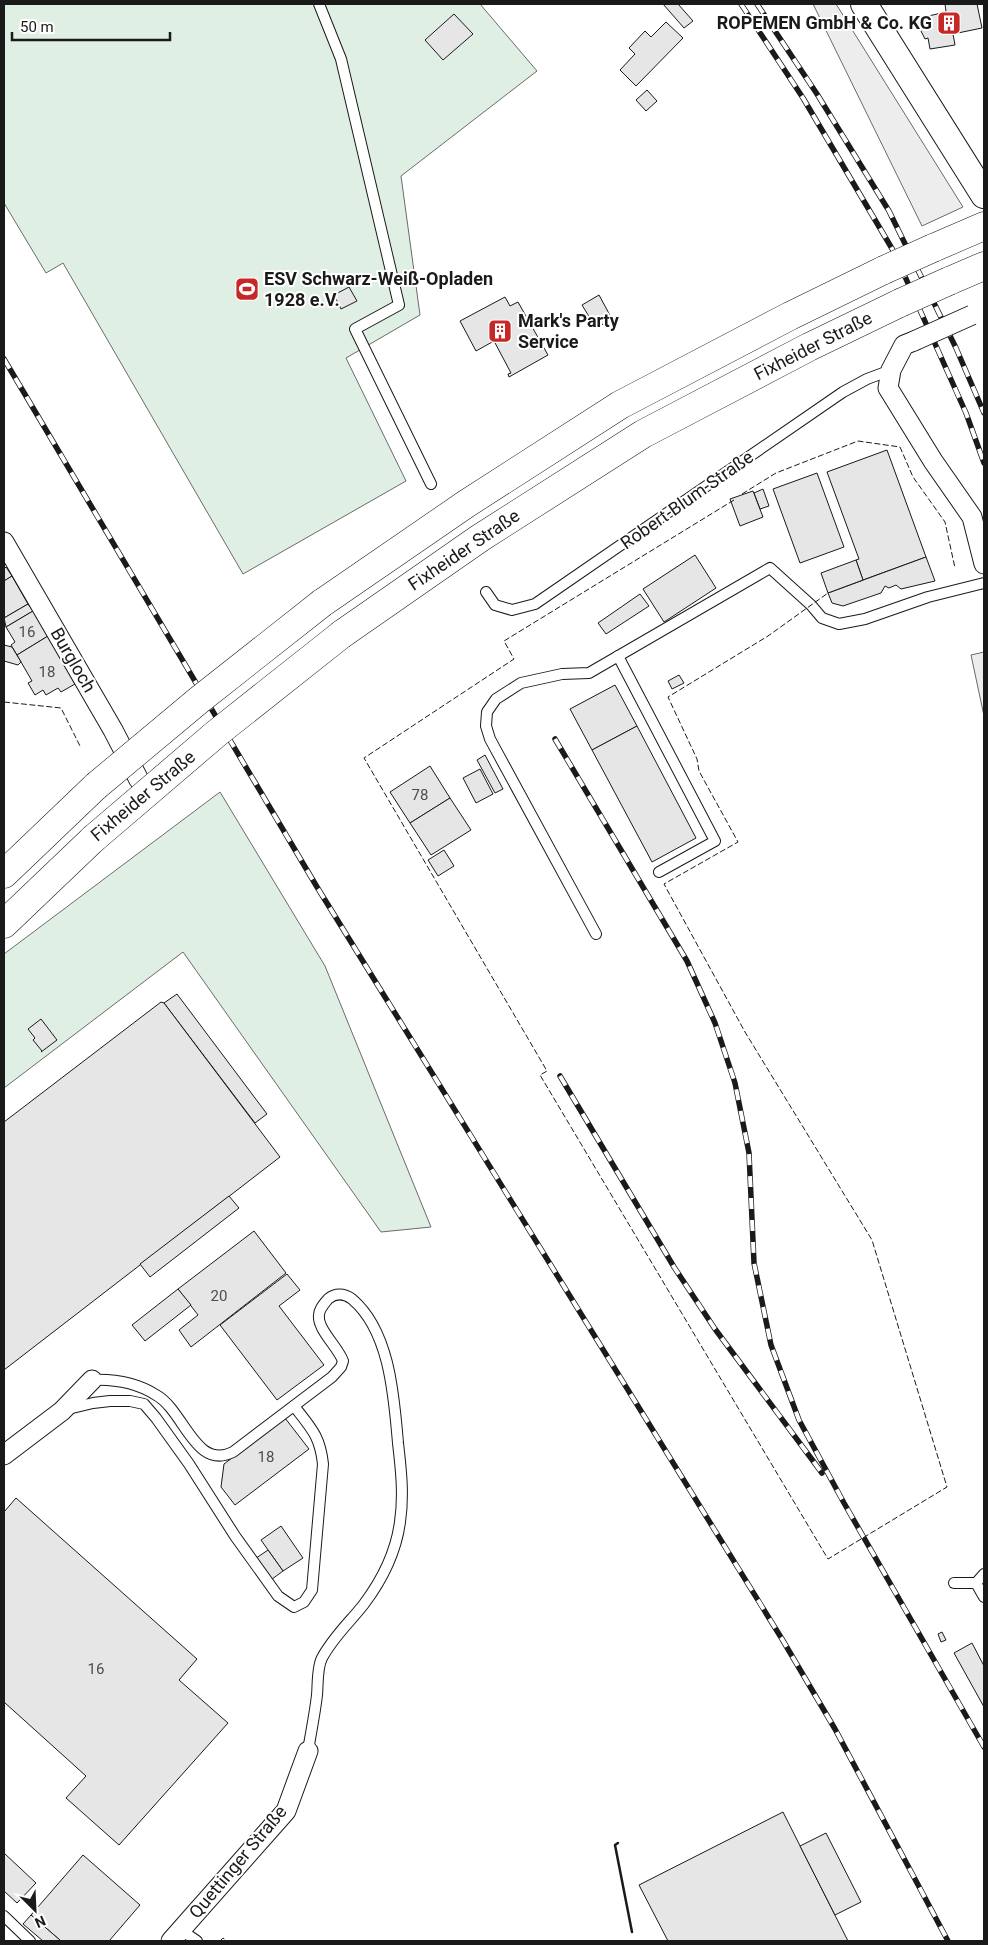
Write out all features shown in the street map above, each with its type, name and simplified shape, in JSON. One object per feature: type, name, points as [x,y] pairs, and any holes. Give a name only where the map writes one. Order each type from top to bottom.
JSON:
[{"type":"highway","name":"Fixheider Straße","points":[[4,874],[96,786],[199,700],[322,603],[466,504],[620,405],[790,316],[884,270],[980,228]]},
{"type":"highway","name":"Fixheider Straße","points":[[4,924],[93,839],[217,733],[342,634],[480,538],[643,434],[809,347],[900,303],[984,266]]},
{"type":"main road","points":[[864,4],[984,195]]},
{"type":"street","points":[[978,314],[904,345],[890,370],[888,388],[932,462],[972,517],[984,564]]},
{"type":"street","name":"Burgloch","points":[[4,542],[113,730],[139,780]]},
{"type":"street","points":[[4,1455],[62,1411],[92,1380]]},
{"type":"street","name":"Quettinger Straße","points":[[176,1936],[286,1811],[308,1751]]},
{"type":"lane","points":[[319,4],[341,59],[399,305],[355,330],[431,484]]},
{"type":"lane","name":"Robert-Blum-Straße","points":[[486,592],[495,606],[512,610],[535,604],[843,392],[867,379],[890,370]]},
{"type":"lane","points":[[596,934],[495,748],[486,726],[487,712],[496,699],[522,683],[562,674],[589,673],[770,568],[811,605],[822,618],[839,624],[865,618],[928,596],[984,583]]},
{"type":"lane","points":[[618,656],[715,840],[659,872]]},
{"type":"lane","points":[[92,1380],[109,1379],[157,1395],[169,1406],[198,1446],[213,1456],[220,1456],[233,1452],[332,1377],[341,1367],[343,1360],[339,1351],[323,1329],[318,1317],[322,1307],[332,1296],[340,1294],[349,1296],[364,1312],[377,1334],[386,1359],[394,1396],[402,1488],[400,1522],[394,1549],[382,1577],[364,1604],[336,1636],[321,1660],[308,1751]]},
{"type":"lane","points":[[62,1411],[93,1403],[110,1401],[130,1401],[144,1404],[183,1456],[278,1596],[294,1607],[304,1602],[312,1590],[323,1464],[321,1447],[316,1434],[294,1406]]},
{"type":"lane","points":[[954,1583],[976,1583],[984,1574]]},
{"type":"lane","points":[[976,1583],[984,1597]]},
{"type":"lane","points":[[4,1916],[30,1941]]},
{"type":"lane","points":[[176,1936],[197,1941]]},
{"type":"green space","name":"ESV Schwarz-Weiß-Opladen 1928 e.V.","points":[[4,4],[480,4],[537,71],[401,176],[420,315],[346,358],[406,481],[243,574],[63,263],[46,273],[4,203]]},
{"type":"green space","points":[[220,792],[325,966],[431,1227],[381,1232],[183,952],[4,1088],[4,954]]},
{"type":"shaded area","points":[[813,4],[836,4],[963,207],[922,226]]},
{"type":"shaded area","points":[[984,652],[984,716],[971,655]]},
{"type":"building","points":[[663,4],[678,4],[693,21],[684,28]]},
{"type":"building","name":"ROPEMEN GmbH & Co. KG","points":[[945,4],[977,4],[982,28],[953,34],[955,45],[930,49],[928,38],[925,39],[915,19],[946,12]]},
{"type":"building","points":[[454,14],[473,34],[443,60],[425,40]]},
{"type":"building","points":[[666,22],[683,38],[636,86],[620,70],[635,54],[629,48],[645,31],[651,37]]},
{"type":"building","points":[[647,90],[657,101],[646,111],[636,100]]},
{"type":"building","points":[[349,287],[357,301],[341,309],[334,295]]},
{"type":"building","points":[[599,295],[612,319],[596,328],[582,305]]},
{"type":"building","name":"Mark's Party Service","points":[[505,297],[510,306],[518,302],[548,355],[509,377],[508,374],[511,373],[494,341],[476,351],[460,321]]},
{"type":"building","points":[[887,450],[926,557],[863,580],[856,560],[859,559],[827,472]]},
{"type":"building","points":[[817,473],[844,547],[800,563],[773,489]]},
{"type":"building","points":[[763,489],[769,506],[760,509],[754,493]]},
{"type":"building","points":[[753,491],[763,517],[740,526],[730,499]]},
{"type":"building","points":[[695,555],[716,588],[664,622],[643,589]]},
{"type":"building","points":[[926,557],[935,581],[901,589],[896,585],[889,588],[885,586],[881,593],[843,606],[832,603],[828,593]]},
{"type":"building","points":[[856,560],[863,580],[828,593],[821,573]]},
{"type":"building","points":[[6,567],[12,576],[4,581],[4,569]]},
{"type":"building","points":[[12,576],[28,604],[4,618],[4,581]]},
{"type":"building","points":[[640,594],[649,606],[606,634],[598,623]]},
{"type":"building","points":[[28,604],[33,611],[6,627],[4,618]]},
{"type":"building","points":[[33,611],[48,636],[17,655],[11,645],[15,642],[6,627]]},
{"type":"building","points":[[48,636],[75,684],[61,692],[58,688],[46,695],[43,690],[35,695],[28,683],[32,681],[17,655]]},
{"type":"building","points":[[4,645],[12,647],[21,662],[18,665],[4,661]]},
{"type":"building","points":[[679,675],[684,683],[672,689],[668,681]]},
{"type":"building","points":[[615,685],[637,726],[592,750],[570,709]]},
{"type":"building","points":[[637,726],[696,838],[652,862],[592,750]]},
{"type":"building","points":[[485,755],[503,789],[495,793],[477,760]]},
{"type":"building","points":[[430,766],[450,798],[410,823],[390,792]]},
{"type":"building","points":[[480,769],[493,794],[476,803],[463,778]]},
{"type":"building","points":[[450,798],[471,830],[431,855],[410,823]]},
{"type":"building","points":[[444,850],[454,866],[438,876],[428,860]]},
{"type":"building","points":[[177,994],[267,1114],[255,1123],[164,1003]]},
{"type":"building","points":[[161,1002],[164,1003],[280,1157],[4,1370],[4,1122]]},
{"type":"building","points":[[41,1019],[57,1040],[41,1052],[33,1040],[35,1038],[28,1029]]},
{"type":"building","points":[[229,1196],[239,1208],[150,1277],[140,1264]]},
{"type":"building","points":[[254,1231],[286,1273],[191,1347],[179,1330],[198,1315],[178,1289]]},
{"type":"building","points":[[287,1274],[300,1290],[279,1306],[324,1365],[277,1400],[220,1325]]},
{"type":"building","points":[[178,1289],[191,1305],[145,1341],[132,1325]]},
{"type":"building","points":[[285,1418],[309,1449],[235,1505],[221,1487],[224,1464]]},
{"type":"building","points":[[16,1498],[197,1659],[179,1680],[228,1723],[119,1845],[66,1798],[86,1776],[4,1702],[4,1512]]},
{"type":"building","points":[[281,1526],[303,1558],[283,1571],[261,1540]]},
{"type":"building","points":[[268,1550],[283,1571],[264,1585],[249,1563]]},
{"type":"building","points":[[942,1632],[946,1640],[941,1642],[938,1634]]},
{"type":"building","points":[[972,1643],[984,1666],[984,1707],[954,1653]]},
{"type":"building","points":[[783,1812],[848,1941],[668,1941],[639,1885]]},
{"type":"building","points":[[826,1833],[861,1902],[835,1915],[800,1846]]},
{"type":"building","points":[[4,1853],[36,1883],[17,1903],[4,1891]]},
{"type":"building","points":[[83,1855],[140,1905],[109,1941],[61,1941],[31,1915]]},
{"type":"building","points":[[31,1915],[61,1941],[43,1941],[23,1924]]},
{"type":"railway","points":[[741,4],[803,98],[894,252],[966,413],[984,463]]},
{"type":"railway","points":[[757,4],[817,94],[889,211],[956,348],[984,413]]},
{"type":"railway","points":[[4,359],[317,887],[782,1639],[835,1729],[948,1941]]},
{"type":"railway","points":[[555,739],[687,961],[715,1023],[735,1083],[749,1153],[754,1263],[771,1345],[799,1420],[844,1503],[984,1747]]},
{"type":"railway","points":[[560,1076],[674,1267],[715,1329],[822,1473]]},
{"type":"fence","points":[[742,494],[776,473],[858,441],[900,447],[913,477],[945,522],[955,568]]},
{"type":"fence","points":[[734,500],[504,641],[514,659],[364,758],[547,1071],[540,1075],[828,1559],[947,1487],[872,1240],[745,1032],[664,884],[738,842],[699,771],[697,759],[668,697],[768,636],[828,593]]},
{"type":"fence","points":[[4,702],[61,708],[81,748]]},
{"type":"fence","points":[[220,1941],[223,1938],[227,1941]]},
{"type":"wall","points":[[618,1843],[615,1845],[632,1932]]},
{"type":"place","name":"ROPEMEN GmbH & Co. KG","points":[[949,23]]},
{"type":"place","name":"ESV Schwarz-Weiß-Opladen 1928 e.V.","points":[[247,289]]},
{"type":"place","name":"Mark's Party Service","points":[[500,331]]}]
